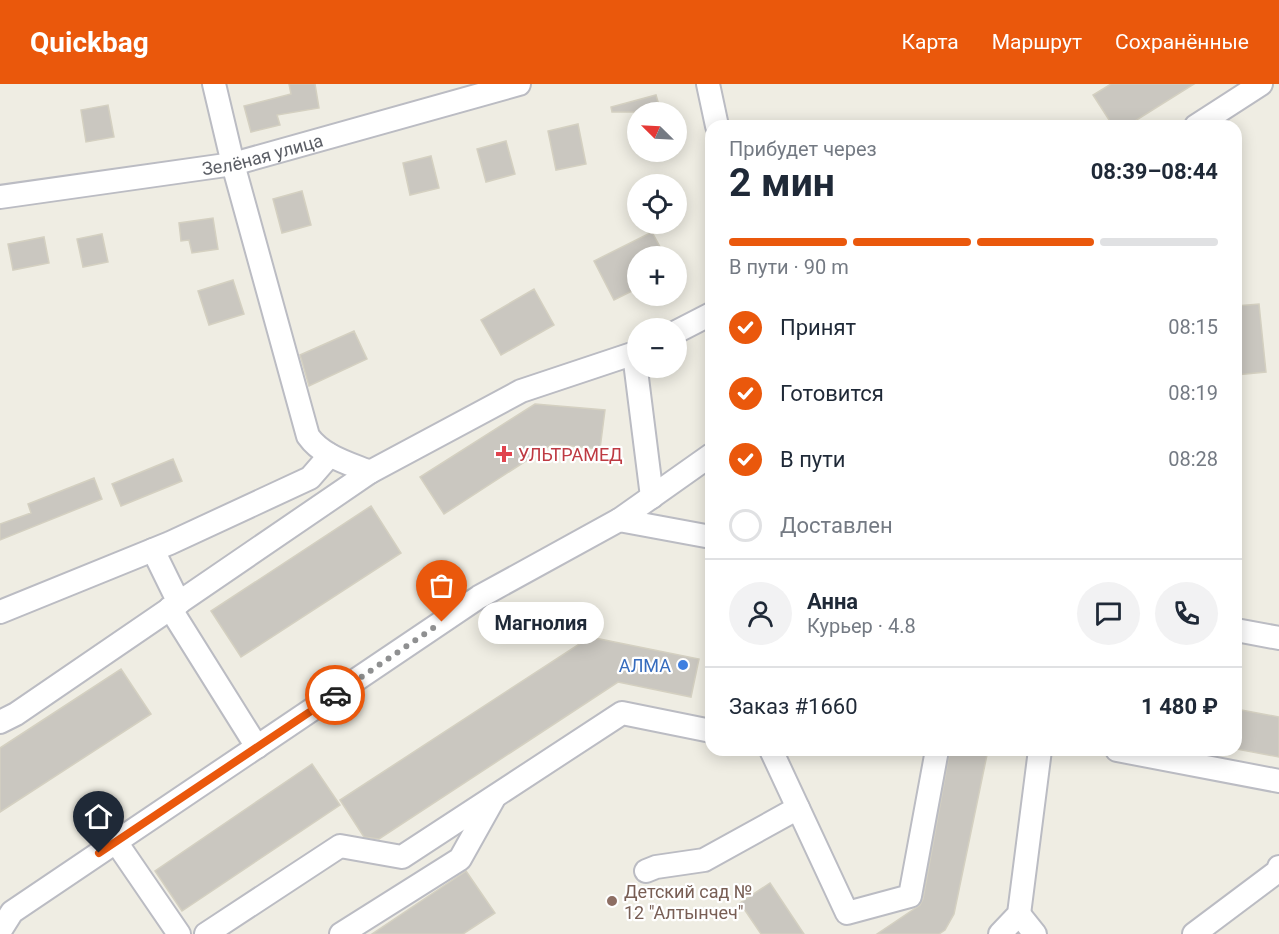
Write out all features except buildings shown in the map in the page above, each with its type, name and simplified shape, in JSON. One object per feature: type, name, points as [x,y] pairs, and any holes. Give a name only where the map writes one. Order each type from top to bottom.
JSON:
[{"type":"street","points":[[214,84],[233,164],[308,436],[314,445],[330,455],[370,472]]},
{"type":"street","name":"Зелёная улица","points":[[0,197],[233,164],[519,84]]},
{"type":"street","points":[[708,84],[716,120]]},
{"type":"street","points":[[1205,120],[1261,84]]},
{"type":"street","points":[[687,326],[705,317]]},
{"type":"street","points":[[0,722],[16,714],[370,472],[521,392],[627,356]]},
{"type":"street","points":[[639,378],[652,497]]},
{"type":"street","points":[[0,612],[153,550],[310,478],[330,455]]},
{"type":"street","points":[[0,931],[12,912],[479,597],[619,520],[705,459]]},
{"type":"street","points":[[619,520],[705,536]]},
{"type":"street","points":[[153,550],[174,605],[258,747]]},
{"type":"street","points":[[1242,631],[1279,638]]},
{"type":"street","points":[[206,934],[340,846],[402,857],[622,713],[705,730]]},
{"type":"street","points":[[774,756],[847,913],[910,896],[937,756]]},
{"type":"street","points":[[1000,934],[1018,914],[1039,756]]},
{"type":"street","points":[[1149,756],[1279,780]]},
{"type":"street","points":[[341,934],[460,859],[495,796]]},
{"type":"street","points":[[646,871],[656,867],[704,860],[798,808]]},
{"type":"street","points":[[116,842],[180,934]]},
{"type":"street","points":[[1194,934],[1278,871],[1279,867]]},
{"type":"street","points":[[1018,914],[1035,934]]},
{"type":"way so far","points":[[335,695],[442,622]]},
{"type":"place","name":"УЛЬТРАМЕД","points":[[504,454]]},
{"type":"place","name":"Магнолия","points":[[442,622]]},
{"type":"place","name":"АЛМА","points":[[683,665]]},
{"type":"place","name":"Детский сад № 12 \"Алтынчеч\"","points":[[612,901]]},
{"type":"route","points":[[99,853],[335,695]]}]
